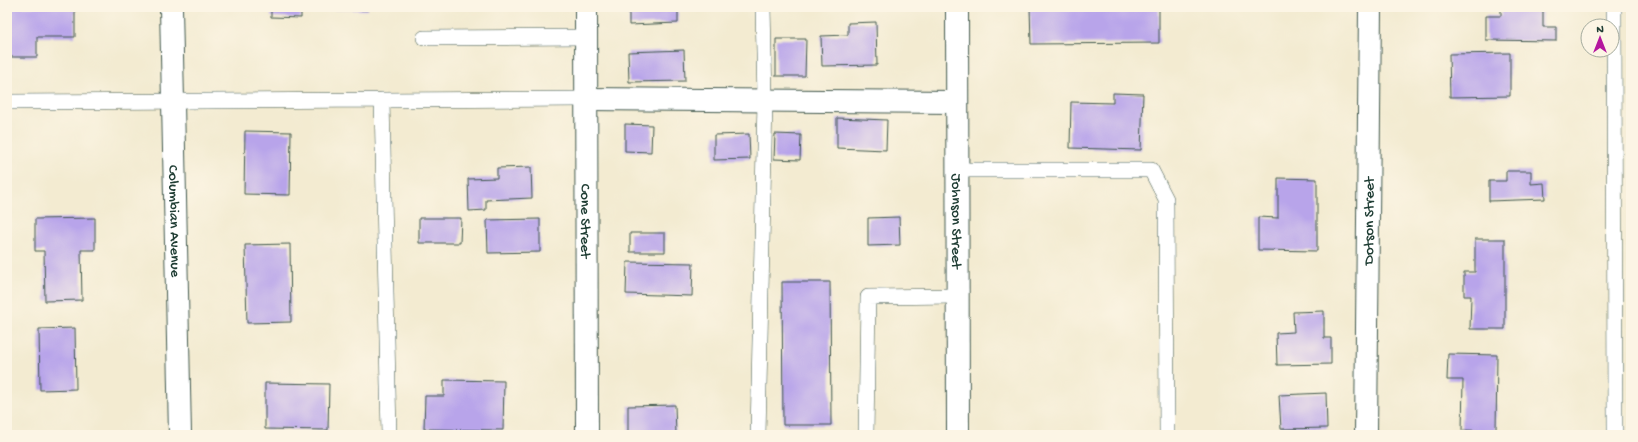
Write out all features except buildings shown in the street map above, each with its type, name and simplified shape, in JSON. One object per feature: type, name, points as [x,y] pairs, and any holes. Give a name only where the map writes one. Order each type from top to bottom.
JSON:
[{"type":"street","name":"Columbian Avenue","points":[[171,7],[180,435]]},
{"type":"street","name":"Cone Street","points":[[586,7],[587,435]]},
{"type":"street","name":"Johnson Street","points":[[957,7],[958,435]]},
{"type":"street","name":"Dotson Street","points":[[1366,435],[1370,7]]},
{"type":"street","points":[[586,99],[957,102]]},
{"type":"lane","points":[[758,435],[765,100],[763,7]]},
{"type":"lane","points":[[1614,7],[1615,435]]},
{"type":"lane","points":[[424,38],[586,37]]},
{"type":"lane","points":[[7,102],[586,99]]},
{"type":"lane","points":[[382,100],[389,435]]},
{"type":"lane","points":[[957,170],[1151,170],[1166,199],[1167,435]]},
{"type":"lane","points":[[866,435],[868,297],[958,296]]}]
